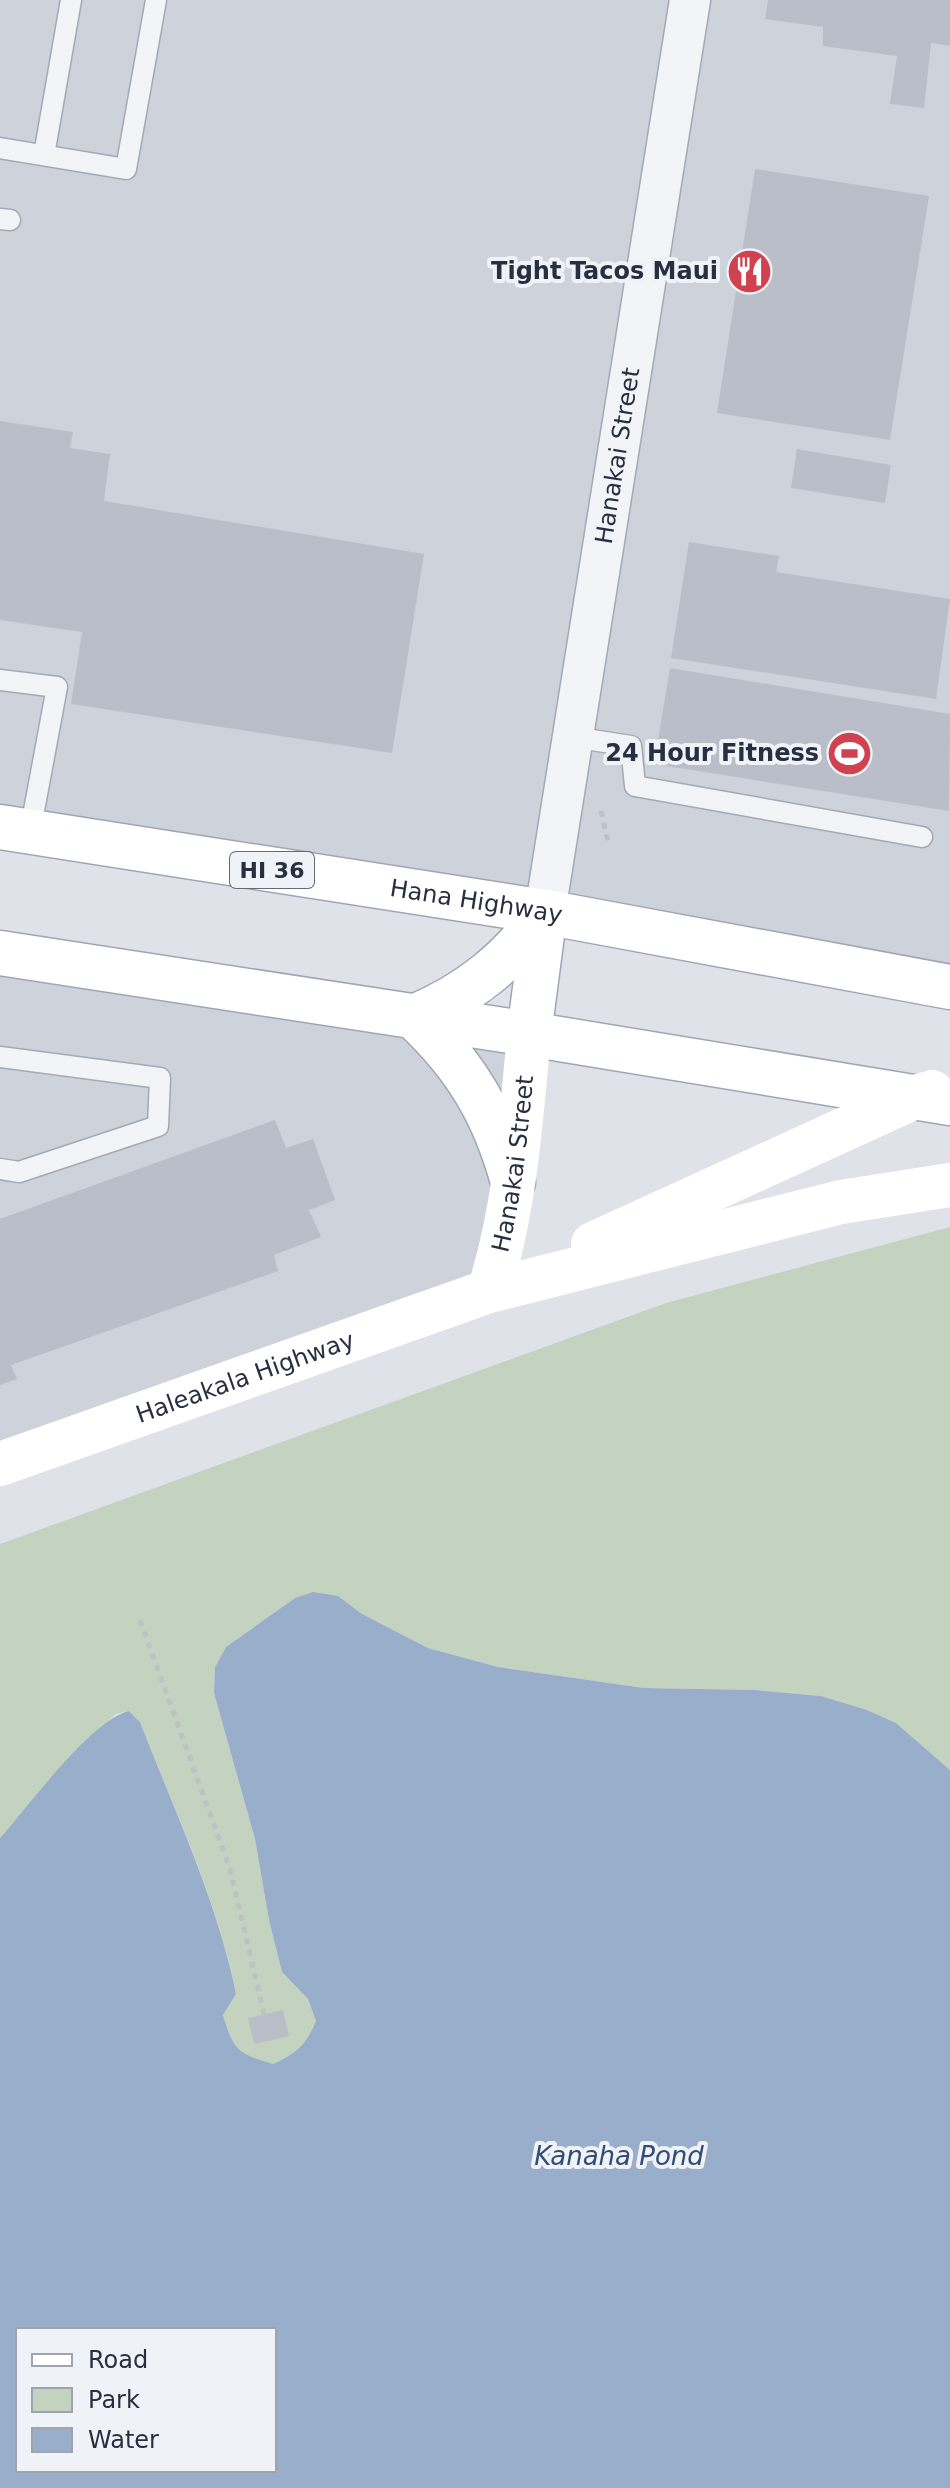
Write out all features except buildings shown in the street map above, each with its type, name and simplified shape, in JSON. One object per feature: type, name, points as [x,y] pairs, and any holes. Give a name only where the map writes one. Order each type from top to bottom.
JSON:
[{"type":"main road","name":"Hana Highway","points":[[15,829],[545,912],[950,987]]},
{"type":"main road","points":[[414,1017],[440,1006],[488,975],[528,935],[545,912]]},
{"type":"main road","name":"Hanakai Street","points":[[489,1291],[505,1238],[545,912]]},
{"type":"main road","points":[[0,953],[938,1095]]},
{"type":"main road","points":[[414,1017],[438,1040],[478,1092],[500,1141],[513,1182]]},
{"type":"main road","name":"Haleakala Highway","points":[[0,1464],[489,1291],[938,1095]]},
{"type":"main road","name":"Haleakala Highway","points":[[489,1291],[841,1202],[950,1185]]},
{"type":"street","name":"Hanakai Street","points":[[545,912],[690,0]]},
{"type":"lane","points":[[44,155],[71,0]]},
{"type":"lane","points":[[0,148],[126,169],[156,0]]},
{"type":"lane","points":[[0,680],[57,687],[15,829]]},
{"type":"lane","points":[[572,737],[631,746],[635,786],[922,837]]},
{"type":"lane","points":[[0,1057],[160,1078],[158,1126],[19,1172],[0,1169]]},
{"type":"path","points":[[599,804],[608,842]]},
{"type":"path","points":[[140,1620],[230,1869],[264,2014]]},
{"type":"shaded area","points":[[0,0],[950,0],[950,987],[0,827]]},
{"type":"shaded area","points":[[0,953],[529,1034],[489,1291],[0,1464]]},
{"type":"green space","points":[[950,1227],[950,1770],[896,1723],[867,1710],[821,1696],[755,1690],[644,1688],[498,1667],[428,1648],[362,1614],[338,1596],[295,1598],[226,1647],[215,1667],[214,1693],[255,1839],[282,1972],[308,1999],[316,2021],[300,2048],[273,2064],[244,2053],[230,2036],[223,2015],[236,1994],[218,1924],[140,1722],[129,1711],[116,1714],[84,1743],[0,1838],[0,1544],[666,1303]]},
{"type":"water","name":"Kanaha Pond","points":[[313,1592],[338,1596],[362,1614],[428,1648],[498,1667],[644,1688],[755,1690],[821,1696],[867,1710],[896,1723],[950,1770],[950,2488],[0,2488],[0,1838],[79,1747],[97,1730],[129,1711],[140,1722],[218,1924],[236,1994],[223,2015],[234,2043],[244,2053],[273,2064],[295,2052],[316,2021],[308,1999],[282,1972],[255,1839],[214,1693],[215,1667],[226,1647],[295,1598]]},
{"type":"place","name":"Tight Tacos Maui","points":[[749,271]]},
{"type":"place","name":"24 Hour Fitness","points":[[850,753]]}]
